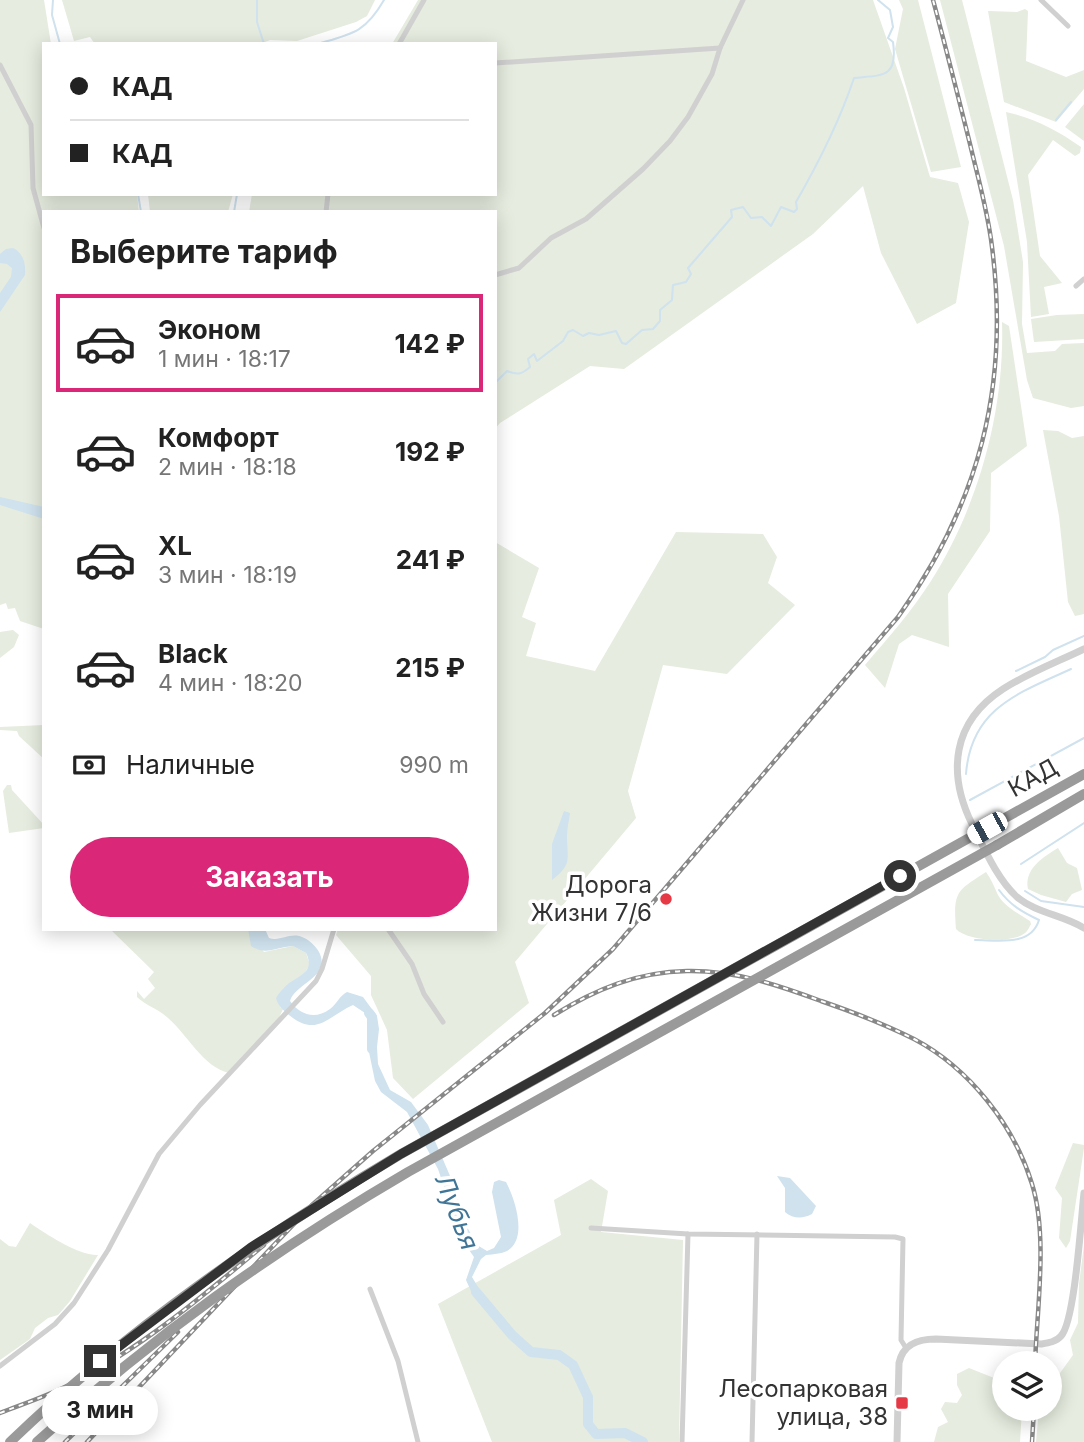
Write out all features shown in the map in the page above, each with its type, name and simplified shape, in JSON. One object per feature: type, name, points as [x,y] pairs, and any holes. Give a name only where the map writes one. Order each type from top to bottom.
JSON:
[{"type":"highway","name":"КАД","points":[[10,1442],[64,1392],[146,1324],[251,1247],[325,1199],[401,1154],[1084,774]]},
{"type":"highway","name":"КАД","points":[[37,1442],[158,1338],[262,1262],[334,1216],[1084,794]]},
{"type":"street","points":[[400,42],[424,0]]},
{"type":"street","points":[[497,274],[519,268],[551,238],[597,210],[670,141],[688,117],[712,74],[720,48],[743,0]]},
{"type":"street","points":[[1041,0],[1068,26]]},
{"type":"street","points":[[497,63],[720,48]]},
{"type":"street","points":[[0,65],[31,125],[33,188],[42,221]]},
{"type":"street","points":[[1076,286],[1084,279]]},
{"type":"street","points":[[1084,649],[1005,688],[982,707],[963,735],[957,760],[957,774],[959,792],[968,815],[1009,888],[1025,903],[1076,923],[1084,929]]},
{"type":"street","points":[[0,1366],[55,1324],[74,1303],[108,1250],[159,1154],[200,1105],[316,981],[333,931]]},
{"type":"street","points":[[389,931],[412,964],[425,994],[443,1022]]},
{"type":"street","points":[[897,1442],[899,1363],[906,1348],[916,1341],[927,1339],[1041,1343],[1058,1339],[1064,1332],[1069,1317],[1084,1193]]},
{"type":"street","points":[[591,1228],[688,1234],[903,1239],[901,1340],[906,1348]]},
{"type":"street","points":[[682,1442],[688,1234]]},
{"type":"street","points":[[752,1442],[757,1234]]},
{"type":"street","points":[[370,1289],[398,1361],[417,1442]]},
{"type":"shaded area","points":[[0,0],[44,0],[51,42],[42,42],[42,196],[137,196],[139,210],[42,210],[42,628],[20,621],[15,608],[8,609],[6,603],[0,605]]},
{"type":"shaded area","points":[[62,0],[375,0],[367,16],[356,22],[297,41],[94,42],[90,37],[74,41]]},
{"type":"shaded area","points":[[418,0],[873,0],[904,88],[930,177],[958,183],[969,222],[956,303],[917,324],[881,253],[863,186],[813,234],[624,369],[590,366],[497,427],[497,210],[249,210],[252,196],[497,196],[497,42],[393,42]]},
{"type":"shaded area","points":[[899,0],[918,0],[961,167],[931,172],[895,49],[903,9]]},
{"type":"shaded area","points":[[940,0],[962,0],[1013,200],[1023,262],[1022,324],[1027,353],[1055,351],[1062,344],[1084,343],[1084,406],[1071,408],[1033,398],[1027,380],[1004,246]]},
{"type":"shaded area","points":[[1025,9],[1028,11],[1026,61],[1066,77],[1084,70],[1084,89],[1056,122],[1004,102],[988,11],[1017,12]]},
{"type":"shaded area","points":[[1084,104],[1084,141],[1065,127]]},
{"type":"shaded area","points":[[1006,112],[1045,125],[1081,147],[1080,153],[1075,156],[1053,140],[1028,175],[1040,256],[1062,283],[1044,287],[1049,314],[1031,317],[1027,242]]},
{"type":"shaded area","points":[[148,196],[232,196],[229,210],[150,210]]},
{"type":"shaded area","points":[[1084,314],[1084,339],[1034,342],[1031,319]]},
{"type":"shaded area","points":[[1002,322],[1009,326],[1027,446],[991,473],[990,531],[948,594],[949,647],[912,635],[899,644],[885,688],[865,665],[900,624],[931,581],[948,552],[975,490],[993,424],[999,390]]},
{"type":"shaded area","points":[[1043,430],[1058,431],[1072,438],[1084,436],[1084,614],[1075,616],[1068,602],[1059,516]]},
{"type":"shaded area","points":[[676,532],[763,534],[777,557],[768,583],[795,605],[727,674],[663,665],[628,791],[636,818],[515,962],[529,1003],[413,1099],[393,1078],[387,1030],[371,995],[371,976],[336,935],[337,931],[497,931],[497,543],[539,568],[522,617],[536,623],[526,656],[595,671]]},
{"type":"shaded area","points":[[13,630],[19,635],[14,647],[0,658],[0,632]]},
{"type":"shaded area","points":[[42,725],[42,757],[17,731],[0,730],[0,727]]},
{"type":"shaded area","points":[[7,785],[11,785],[12,790],[42,823],[42,828],[9,833],[3,791]]},
{"type":"shaded area","points":[[1058,848],[1067,863],[1077,868],[1082,890],[1072,894],[1066,902],[1028,889],[1032,870]]},
{"type":"shaded area","points":[[986,872],[1003,902],[1030,921],[1025,933],[1010,939],[990,940],[970,936],[956,929],[955,907],[959,893]]},
{"type":"shaded area","points":[[112,931],[249,931],[264,952],[293,946],[306,953],[310,965],[303,975],[283,989],[280,1007],[283,1009],[277,1022],[229,1073],[211,1064],[168,1018],[137,997],[137,991],[144,999],[155,988],[148,979],[154,972]]},
{"type":"shaded area","points":[[1073,1143],[1084,1145],[1084,1148],[1070,1241],[1066,1248],[1059,1238],[1062,1198],[1055,1188]]},
{"type":"shaded area","points":[[591,1179],[608,1191],[601,1232],[683,1240],[679,1442],[492,1442],[438,1304],[561,1235],[554,1200]]},
{"type":"shaded area","points":[[30,1223],[72,1248],[98,1255],[70,1301],[58,1315],[48,1318],[35,1328],[30,1339],[0,1360],[0,1239],[9,1246],[16,1247]]},
{"type":"shaded area","points":[[1084,1245],[1084,1442],[1036,1442],[1038,1421],[1062,1421],[1062,1370],[1073,1355],[1070,1340],[1078,1323]]},
{"type":"shaded area","points":[[969,1368],[992,1377],[992,1421],[1021,1421],[1020,1442],[934,1442],[938,1427],[948,1422],[941,1409],[945,1402],[957,1403],[962,1395],[957,1385],[957,1374]]},
{"type":"water","points":[[13,248],[23,259],[25,275],[0,312],[0,293],[11,277],[12,268],[0,263],[0,254]]},
{"type":"water","points":[[0,497],[42,507],[42,518],[0,505]]},
{"type":"water","points":[[564,811],[570,813],[567,861],[563,870],[552,880],[552,844]]},
{"type":"water","points":[[248,931],[266,931],[269,938],[273,939],[302,937],[318,950],[322,961],[321,968],[298,989],[290,1001],[303,1013],[313,1015],[324,1012],[347,992],[363,997],[377,1016],[378,1064],[390,1090],[411,1102],[428,1125],[454,1185],[461,1216],[477,1245],[487,1251],[494,1248],[501,1237],[492,1192],[494,1182],[506,1182],[515,1205],[518,1233],[512,1247],[481,1259],[472,1277],[486,1300],[482,1303],[471,1291],[466,1280],[474,1257],[462,1240],[438,1169],[407,1112],[381,1092],[375,1081],[369,1052],[372,1029],[365,1013],[353,1005],[322,1023],[307,1025],[299,1022],[279,1006],[276,998],[308,968],[306,953],[293,946],[266,951],[251,946]]},
{"type":"water","points":[[777,1176],[790,1178],[816,1206],[812,1214],[798,1218],[785,1212],[785,1188]]},
{"type":"waterway","points":[[53,0],[52,15],[59,42]]},
{"type":"waterway","points":[[257,0],[257,22],[263,42]]},
{"type":"waterway","points":[[325,42],[364,26],[384,0]]},
{"type":"waterway","points":[[497,381],[507,371],[516,374],[524,372],[530,367],[528,359],[534,354],[537,361],[573,330],[583,336],[616,331],[622,343],[626,344],[642,330],[653,329],[660,321],[660,310],[672,300],[673,285],[686,282],[691,274],[688,268],[732,217],[731,210],[743,207],[751,218],[762,217],[771,226],[781,207],[794,212],[797,209],[796,202],[842,111],[854,78],[880,75],[891,68],[894,54],[893,42],[888,38],[893,27],[890,10],[878,0]]},
{"type":"waterway","points":[[1056,120],[1071,102]]},
{"type":"waterway","points":[[138,196],[141,210]]},
{"type":"waterway","points":[[234,210],[237,196]]},
{"type":"waterway","points":[[1016,671],[1084,636]]},
{"type":"waterway","points":[[966,774],[977,733],[988,718],[1016,695],[1071,669]]},
{"type":"waterway","points":[[970,800],[1084,738]]},
{"type":"waterway","points":[[1021,864],[1084,823]]},
{"type":"waterway","points":[[975,940],[1012,940],[1029,935],[1035,929],[1039,920],[1017,908],[999,890]]},
{"type":"waterway","points":[[1025,891],[1041,901],[1084,907]]},
{"type":"waterway","name":"Лубья","points":[[369,1013],[372,1017],[372,1049]]},
{"type":"waterway","name":"Лубья","points":[[476,1292],[512,1335],[531,1352],[559,1355],[573,1365],[588,1397],[588,1424],[596,1434],[625,1433],[643,1442]]},
{"type":"railway","points":[[87,1442],[312,1205],[373,1151],[545,1013],[613,949],[898,617],[926,574],[968,487],[982,442],[992,396],[996,348],[996,298],[988,221],[933,0]]},
{"type":"railway","points":[[554,1015],[585,997],[634,979],[669,972],[704,971],[756,980],[805,995],[880,1023],[934,1051],[971,1082],[987,1100],[1014,1141],[1032,1184],[1037,1204],[1041,1249],[1036,1351]]},
{"type":"railway","points":[[0,1413],[69,1385],[121,1355],[194,1302],[264,1245]]},
{"type":"railway","points":[[65,1442],[178,1332]]},
{"type":"railway","points":[[1032,1442],[1033,1421]]},
{"type":"place","name":"Дорога Жизни 7/6","points":[[666,899]]},
{"type":"place","name":"Лесопарковая улица, 38","points":[[902,1403]]},
{"type":"route","points":[[100,1361],[215,1272],[325,1199],[900,876]]}]
